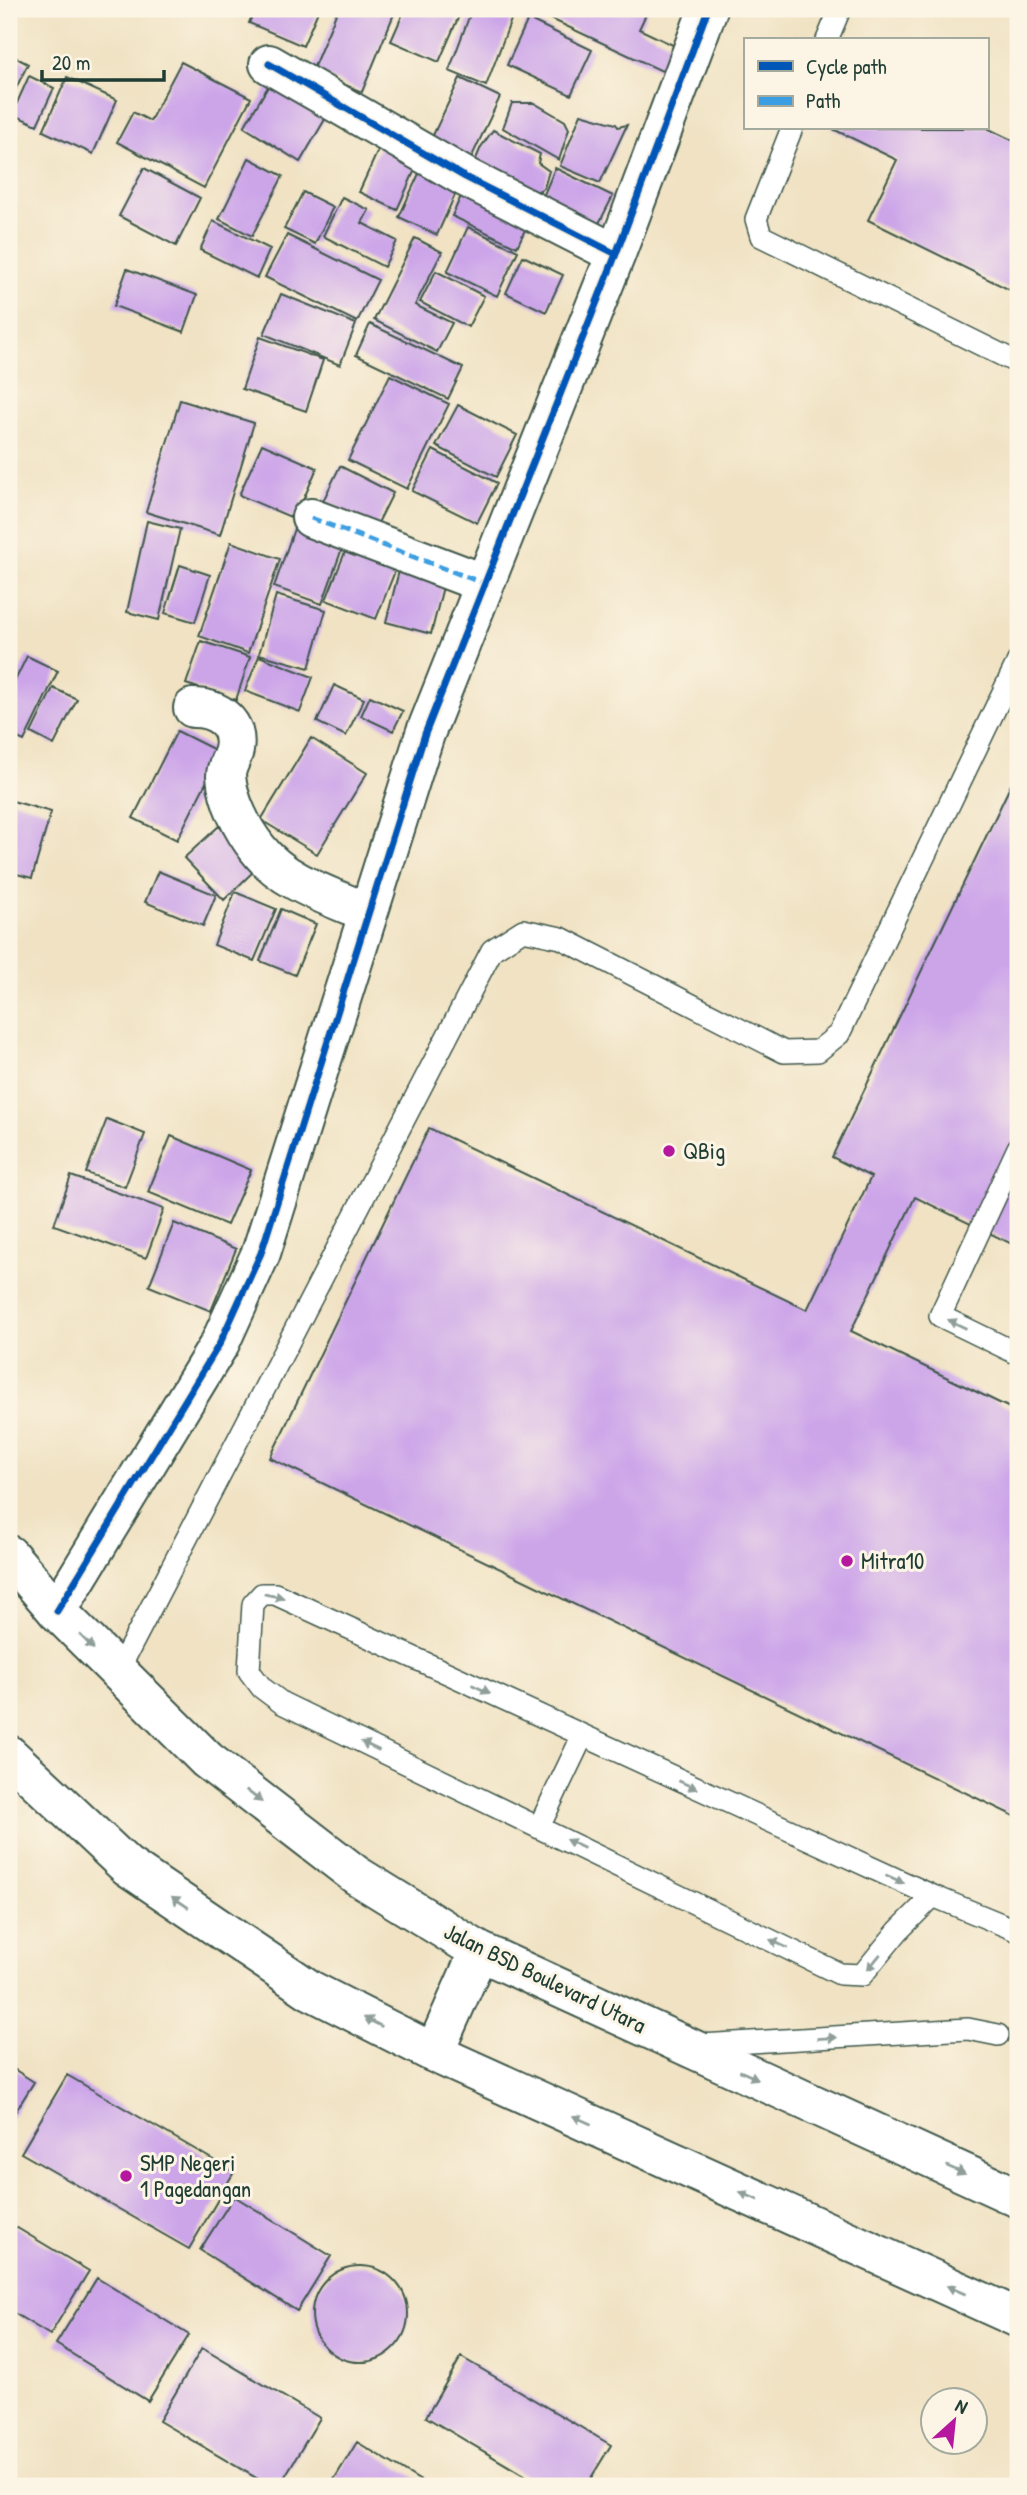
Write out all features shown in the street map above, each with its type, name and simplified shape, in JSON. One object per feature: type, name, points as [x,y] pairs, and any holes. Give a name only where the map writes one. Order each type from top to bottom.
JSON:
[{"type":"street","points":[[57,1611],[220,1343],[256,1265],[425,734],[616,254],[708,9]]},
{"type":"street","points":[[269,64],[465,177],[616,254]]},
{"type":"street","points":[[310,518],[483,583]]},
{"type":"street","points":[[193,708],[216,711],[232,728],[235,741],[226,776],[235,809],[259,851],[300,883],[368,913]]},
{"type":"street","name":"Jalan BSD Boulevard Utara","points":[[9,1555],[57,1611],[207,1760],[356,1875],[479,1951],[1018,2198]]},
{"type":"street","points":[[9,1755],[127,1866],[310,1990],[433,2053],[1018,2318]]},
{"type":"street","points":[[433,2053],[479,1951]]},
{"type":"lane","points":[[828,38],[840,9]]},
{"type":"lane","points":[[791,130],[756,219],[761,236],[1018,363]]},
{"type":"lane","points":[[117,1673],[492,950],[523,930],[561,938],[784,1052],[818,1051],[839,1034],[1018,661]]},
{"type":"lane","points":[[1018,1148],[940,1316],[1018,1354]]},
{"type":"lane","points":[[933,1896],[898,1930],[873,1966],[862,1975],[840,1974],[282,1703],[262,1688],[249,1671],[253,1604],[262,1594],[275,1594],[582,1737],[933,1896],[1018,1931]]},
{"type":"lane","points":[[539,1827],[582,1737]]},
{"type":"lane","points":[[685,2046],[968,2029],[998,2035]]},
{"type":"building","points":[[255,9],[319,9],[303,46],[249,23]]},
{"type":"building","points":[[338,9],[396,9],[362,92],[312,71]]},
{"type":"building","points":[[405,9],[462,9],[439,62],[391,41]]},
{"type":"building","points":[[472,9],[515,9],[486,86],[449,71]]},
{"type":"building","points":[[554,9],[648,10],[639,29],[675,46],[664,72],[549,18]]},
{"type":"building","points":[[528,19],[592,50],[571,95],[507,65]]},
{"type":"building","points":[[9,54],[28,64],[9,102]]},
{"type":"building","points":[[181,62],[251,98],[204,188],[117,142],[133,112],[150,121]]},
{"type":"building","points":[[275,75],[331,109],[300,162],[244,127]]},
{"type":"building","points":[[29,76],[54,88],[37,125],[12,114]]},
{"type":"building","points":[[67,77],[117,100],[93,154],[43,131]]},
{"type":"building","points":[[460,78],[500,97],[466,169],[426,150]]},
{"type":"building","points":[[512,103],[534,103],[565,121],[569,129],[559,160],[503,128]]},
{"type":"building","points":[[581,114],[616,124],[618,127],[627,125],[600,183],[560,166]]},
{"type":"building","points":[[988,128],[1018,143],[1018,294],[868,220],[897,160],[835,130]]},
{"type":"building","points":[[493,130],[540,154],[538,163],[549,171],[544,188],[536,192],[529,188],[525,192],[473,166],[481,147]]},
{"type":"building","points":[[380,146],[418,163],[397,210],[359,192]]},
{"type":"building","points":[[249,158],[283,176],[252,236],[219,219]]},
{"type":"building","points":[[422,167],[460,184],[437,235],[399,217]]},
{"type":"building","points":[[144,168],[200,198],[176,246],[119,216]]},
{"type":"building","points":[[555,168],[613,196],[595,231],[540,204]]},
{"type":"building","points":[[466,185],[531,217],[517,247],[452,216]]},
{"type":"building","points":[[303,192],[333,207],[315,244],[284,229]]},
{"type":"building","points":[[342,197],[369,210],[362,223],[397,241],[384,267],[323,236]]},
{"type":"building","points":[[213,221],[270,249],[257,278],[200,250]]},
{"type":"building","points":[[468,227],[518,251],[497,296],[447,272]]},
{"type":"building","points":[[287,235],[378,280],[357,322],[265,277]]},
{"type":"building","points":[[415,238],[442,252],[415,305],[452,323],[437,352],[374,320]]},
{"type":"building","points":[[523,256],[563,275],[546,312],[506,293]]},
{"type":"building","points":[[127,269],[197,295],[184,332],[114,306]]},
{"type":"building","points":[[436,271],[484,296],[468,327],[420,302]]},
{"type":"building","points":[[281,294],[356,324],[340,365],[264,334]]},
{"type":"building","points":[[370,324],[463,368],[448,399],[356,355]]},
{"type":"building","points":[[260,337],[323,360],[306,411],[242,389]]},
{"type":"building","points":[[390,375],[449,404],[407,489],[348,460]]},
{"type":"building","points":[[180,400],[254,423],[220,535],[146,512]]},
{"type":"building","points":[[458,405],[517,435],[496,477],[436,446]]},
{"type":"building","points":[[262,444],[317,468],[295,519],[239,495]]},
{"type":"building","points":[[433,450],[497,483],[477,523],[412,491]]},
{"type":"building","points":[[340,466],[393,493],[376,527],[323,501]]},
{"type":"building","points":[[147,521],[180,529],[159,620],[127,612]]},
{"type":"building","points":[[295,526],[344,543],[322,604],[274,587]]},
{"type":"building","points":[[231,542],[280,559],[248,653],[199,636]]},
{"type":"building","points":[[349,542],[399,561],[376,619],[326,600]]},
{"type":"building","points":[[180,565],[210,575],[195,622],[165,613]]},
{"type":"building","points":[[400,567],[445,579],[431,634],[386,622]]},
{"type":"building","points":[[276,595],[326,610],[309,668],[259,654]]},
{"type":"building","points":[[201,641],[250,657],[236,700],[186,684]]},
{"type":"building","points":[[27,656],[58,671],[24,741],[9,734],[9,693]]},
{"type":"building","points":[[259,656],[313,677],[300,712],[245,691]]},
{"type":"building","points":[[334,685],[364,699],[346,736],[317,722]]},
{"type":"building","points":[[53,688],[77,699],[54,745],[31,733]]},
{"type":"building","points":[[370,696],[403,711],[393,731],[361,716]]},
{"type":"building","points":[[177,731],[221,753],[177,840],[133,818]]},
{"type":"building","points":[[311,738],[367,773],[317,854],[261,820]]},
{"type":"building","points":[[1018,770],[1018,1247],[915,1197],[851,1331],[1018,1412],[1018,1818],[270,1458],[429,1128],[807,1310],[871,1177],[832,1157]]},
{"type":"building","points":[[9,800],[51,812],[32,878],[9,872]]},
{"type":"building","points":[[219,826],[258,867],[224,900],[184,858]]},
{"type":"building","points":[[158,871],[216,895],[203,926],[145,902]]},
{"type":"building","points":[[235,892],[276,909],[254,961],[214,945]]},
{"type":"building","points":[[281,909],[316,924],[295,975],[260,961]]},
{"type":"building","points":[[107,1119],[145,1134],[125,1187],[86,1173]]},
{"type":"building","points":[[171,1136],[251,1170],[227,1225],[148,1192]]},
{"type":"building","points":[[71,1176],[164,1209],[146,1258],[54,1225]]},
{"type":"building","points":[[174,1223],[236,1249],[211,1311],[149,1286]]},
{"type":"building","points":[[9,2066],[34,2082],[9,2122]]},
{"type":"building","points":[[67,2075],[234,2172],[189,2249],[21,2153]]},
{"type":"building","points":[[234,2196],[331,2256],[297,2311],[200,2250]]},
{"type":"building","points":[[9,2223],[89,2271],[50,2335],[9,2310]]},
{"type":"building","points":[[360,2266],[378,2270],[394,2280],[404,2296],[408,2314],[404,2332],[394,2348],[378,2358],[360,2362],[342,2358],[326,2348],[316,2332],[312,2314],[316,2296],[326,2280],[342,2270]]},
{"type":"building","points":[[97,2278],[189,2335],[148,2401],[56,2344]]},
{"type":"building","points":[[202,2348],[320,2418],[279,2486],[270,2486],[159,2421]]},
{"type":"building","points":[[461,2357],[611,2445],[586,2486],[542,2486],[426,2417]]},
{"type":"building","points":[[357,2442],[429,2486],[330,2486]]},
{"type":"marked path","points":[[311,518],[483,583]]},
{"type":"cycle path","points":[[57,1611],[220,1343],[261,1253],[425,734],[616,254],[708,9]]},
{"type":"cycle path","points":[[269,64],[465,177],[616,254]]},
{"type":"place","name":"QBig","points":[[669,1151]]},
{"type":"place","name":"Mitra10","points":[[847,1561]]},
{"type":"place","name":"SMP Negeri 1 Pagedangan","points":[[126,2176]]}]
